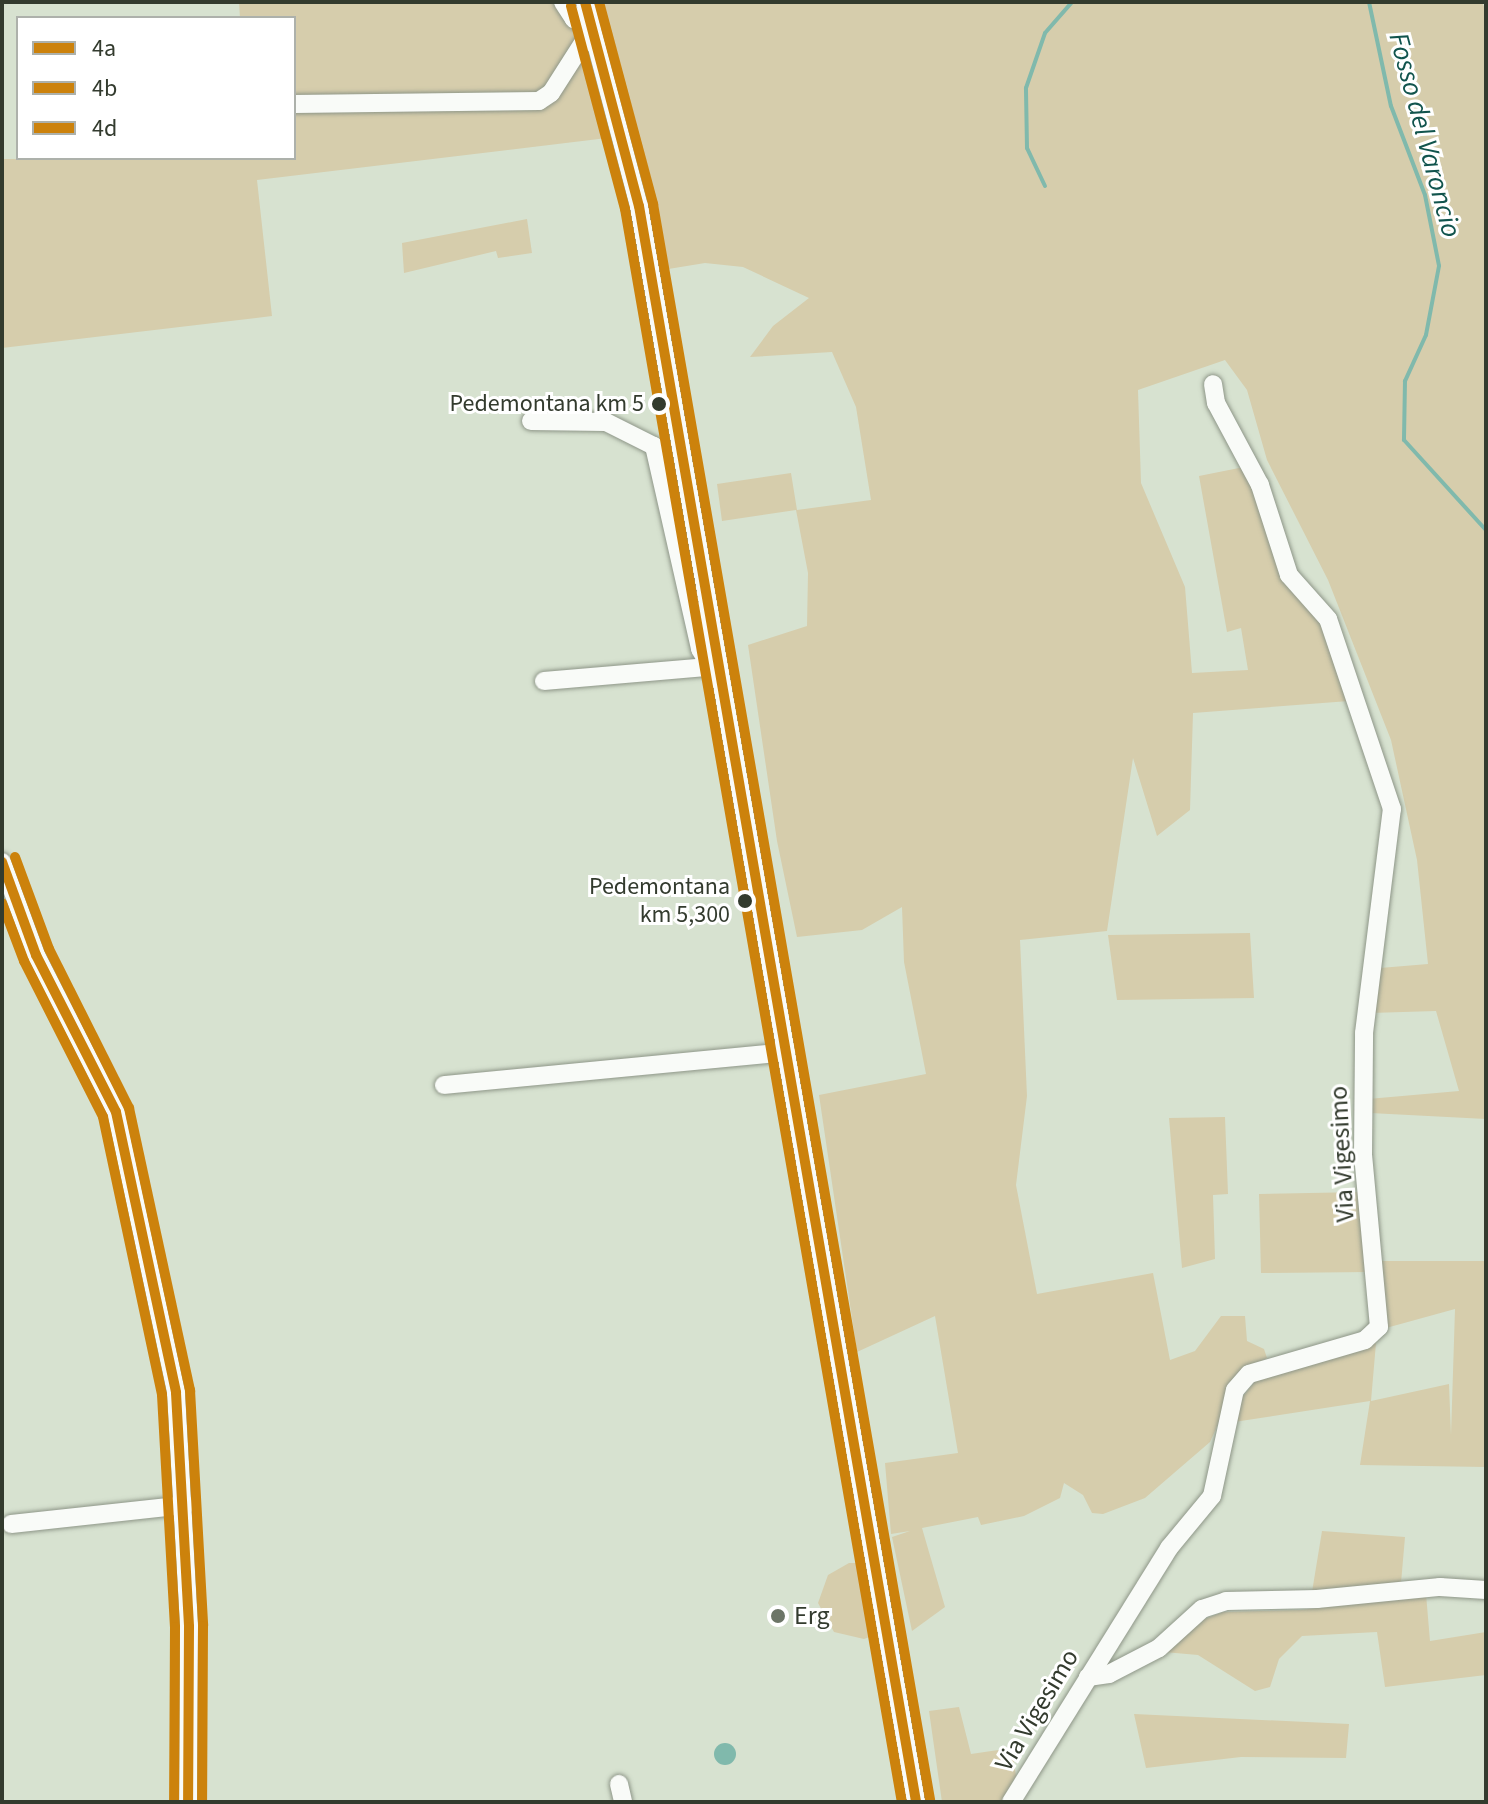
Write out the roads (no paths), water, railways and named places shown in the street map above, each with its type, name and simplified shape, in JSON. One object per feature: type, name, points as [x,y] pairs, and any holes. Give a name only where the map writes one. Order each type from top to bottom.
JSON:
[{"type":"street","points":[[563,2],[574,19],[592,29]]},
{"type":"street","points":[[585,2],[638,200],[916,1802]]},
{"type":"street","points":[[296,104],[534,102],[551,93],[592,29]]},
{"type":"street","name":"Via Vigesimo","points":[[1011,1802],[1169,1548],[1212,1496],[1235,1390],[1249,1374],[1365,1340],[1379,1327],[1363,1156],[1364,1033],[1392,809],[1328,619],[1289,575],[1260,485],[1216,403],[1213,384]]},
{"type":"street","points":[[531,421],[606,422],[654,446],[708,667],[722,685]]},
{"type":"street","points":[[544,681],[708,667]]},
{"type":"street","points":[[2,862],[36,955],[116,1112],[176,1393],[185,1505],[188,1802]]},
{"type":"street","points":[[444,1085],[786,1052]]},
{"type":"street","points":[[11,1524],[185,1505]]},
{"type":"street","points":[[1088,1677],[1109,1674],[1147,1654],[1202,1609],[1226,1601],[1317,1599],[1440,1587],[1486,1590]]},
{"type":"water","points":[[725,1743],[736,1754],[725,1765],[714,1754]]},
{"type":"waterway","points":[[1045,186],[1027,148],[1026,88],[1045,33],[1072,2]]},
{"type":"waterway","name":"Fosso del Varoncio","points":[[1369,2],[1391,106],[1425,195],[1439,266],[1426,335],[1405,381],[1404,440],[1486,530]]},
{"type":"place","name":"Pedemontana km 5","points":[[659,404]]},
{"type":"place","name":"Pedemontana km 5,300","points":[[745,901]]},
{"type":"place","name":"Erg","points":[[778,1616]]}]
